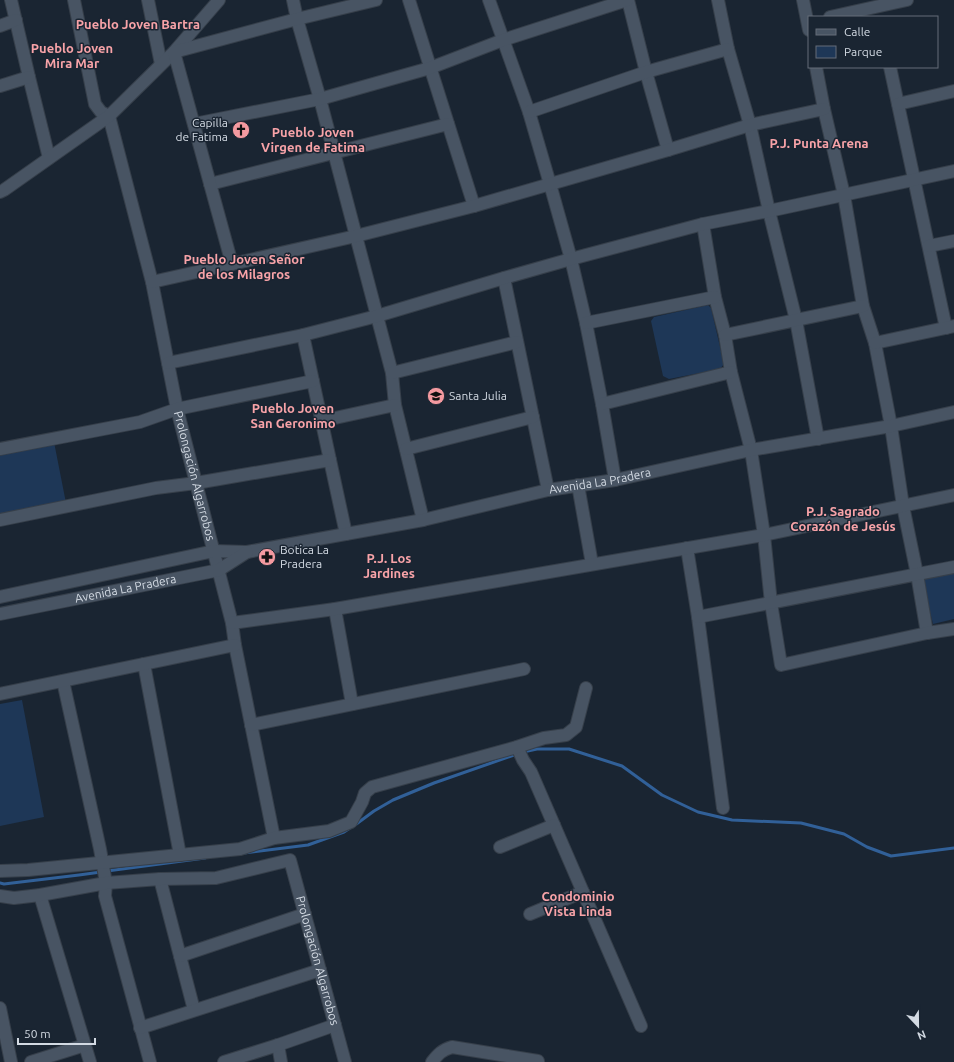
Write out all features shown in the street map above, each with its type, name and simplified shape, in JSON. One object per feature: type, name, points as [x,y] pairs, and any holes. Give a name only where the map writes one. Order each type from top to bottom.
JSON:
[{"type":"street","points":[[11,0],[28,77],[50,158]]},
{"type":"street","points":[[74,0],[95,104],[101,112],[109,116]]},
{"type":"street","points":[[148,0],[161,64]]},
{"type":"street","points":[[293,0],[392,374],[395,405],[423,520]]},
{"type":"street","points":[[174,52],[297,19],[376,0]]},
{"type":"street","points":[[409,0],[474,206]]},
{"type":"street","points":[[489,0],[502,40],[529,112],[571,259],[586,323],[615,480]]},
{"type":"street","points":[[194,124],[320,99],[430,68],[502,40],[627,0],[668,150]]},
{"type":"street","points":[[718,0],[728,49],[750,124],[769,211],[796,320],[818,439]]},
{"type":"street","points":[[803,0],[808,20]]},
{"type":"street","points":[[840,16],[878,12],[907,0]]},
{"type":"street","points":[[0,192],[109,116],[174,52],[217,1]]},
{"type":"street","points":[[0,26],[16,20]]},
{"type":"street","points":[[529,112],[646,72],[728,49]]},
{"type":"street","points":[[174,52],[232,264]]},
{"type":"street","points":[[816,68],[844,195],[863,306],[875,343],[891,426],[903,506],[927,633]]},
{"type":"street","points":[[875,343],[950,327],[929,246],[890,68]]},
{"type":"street","points":[[0,86],[28,77]]},
{"type":"street","points":[[898,104],[954,91]]},
{"type":"street","points":[[152,282],[356,236],[474,206],[668,150],[750,124],[824,109]]},
{"type":"street","name":"Prolongación Algarrobos","points":[[109,116],[152,282],[177,409],[232,623],[235,645],[274,838]]},
{"type":"street","points":[[210,184],[448,124]]},
{"type":"street","points":[[168,363],[303,335],[377,316],[571,259],[703,224],[954,171]]},
{"type":"street","points":[[703,224],[731,372],[751,450],[764,535],[771,603],[781,665],[927,633],[954,629]]},
{"type":"street","points":[[929,246],[954,241]]},
{"type":"street","points":[[504,278],[548,490]]},
{"type":"street","points":[[586,323],[716,297]]},
{"type":"street","points":[[725,335],[863,306]]},
{"type":"street","points":[[303,335],[346,534]]},
{"type":"street","points":[[392,374],[517,342]]},
{"type":"street","points":[[602,404],[731,372]]},
{"type":"street","points":[[0,449],[140,422],[177,409],[313,381]]},
{"type":"street","points":[[322,421],[395,405]]},
{"type":"street","name":"Avenida La Pradera","points":[[0,597],[214,551],[247,552],[423,520],[548,490],[615,480],[751,450],[891,426],[954,412]]},
{"type":"street","points":[[406,449],[533,417]]},
{"type":"street","points":[[0,520],[156,488],[196,483],[330,460]]},
{"type":"street","points":[[578,485],[592,564]]},
{"type":"street","points":[[232,623],[335,609],[764,535],[954,495]]},
{"type":"street","points":[[687,548],[698,617],[723,808]]},
{"type":"street","name":"Avenida La Pradera","points":[[0,614],[219,570],[247,552]]},
{"type":"street","points":[[698,617],[954,567]]},
{"type":"street","points":[[335,609],[352,704]]},
{"type":"street","points":[[0,694],[235,645]]},
{"type":"street","points":[[144,664],[180,855]]},
{"type":"street","points":[[251,724],[524,669]]},
{"type":"street","points":[[63,681],[104,873],[105,896],[150,1062]]},
{"type":"street","points":[[0,896],[14,898],[40,895],[104,873],[180,855],[240,849],[274,838],[329,831],[351,822],[362,802],[365,793],[372,787],[518,751],[544,738],[566,735],[576,727],[586,688]]},
{"type":"street","points":[[518,751],[531,772],[641,1026]]},
{"type":"street","points":[[500,847],[554,825]]},
{"type":"street","name":"Prolongación Algarrobos","points":[[160,879],[216,878],[290,860],[345,1062]]},
{"type":"street","points":[[0,871],[28,870],[104,873],[160,879],[194,1010]]},
{"type":"street","points":[[530,914],[583,892]]},
{"type":"street","points":[[40,895],[90,1062]]},
{"type":"street","points":[[180,956],[305,914]]},
{"type":"street","points":[[140,1028],[320,970]]},
{"type":"street","points":[[0,1008],[2,1033],[11,1062]]},
{"type":"street","points":[[224,1062],[335,1025]]},
{"type":"street","points":[[31,1062],[85,1045]]},
{"type":"street","points":[[278,1045],[281,1062]]},
{"type":"street","points":[[432,1062],[440,1052],[452,1047],[538,1061]]},
{"type":"green space","points":[[708,305],[711,308],[724,364],[720,369],[669,379],[663,376],[651,321],[654,317]]},
{"type":"green space","points":[[54,442],[66,503],[0,516],[0,452]]},
{"type":"green space","points":[[954,570],[954,619],[933,624],[921,576]]},
{"type":"green space","points":[[22,700],[44,817],[0,826],[0,704]]},
{"type":"waterway","points":[[523,752],[537,749],[569,749],[622,766],[662,795],[698,812],[732,820],[801,823],[844,834],[867,847],[891,856],[954,848]]},
{"type":"waterway","points":[[355,825],[374,811],[393,800],[434,783],[517,754]]},
{"type":"waterway","points":[[244,853],[308,845],[344,832],[350,828]]},
{"type":"waterway","points":[[107,871],[205,858]]},
{"type":"waterway","points":[[0,883],[4,884],[101,872]]},
{"type":"place","name":"Capilla de Fatima","points":[[241,130]]},
{"type":"place","name":"Santa Julia","points":[[436,396]]},
{"type":"place","name":"Botica La Pradera","points":[[267,557]]},
{"type":"district","name":"Pueblo Joven Bartra","points":[[138,24]]},
{"type":"district","name":"Pueblo Joven Mira Mar","points":[[72,56]]},
{"type":"district","name":"Pueblo Joven Virgen de Fatima","points":[[313,140]]},
{"type":"district","name":"P.J. Punta Arena","points":[[819,143]]},
{"type":"district","name":"Pueblo Joven Señor de los Milagros","points":[[244,266]]},
{"type":"district","name":"Pueblo Joven San Geronimo","points":[[293,416]]},
{"type":"district","name":"P.J. Sagrado Corazón de Jesús","points":[[843,518]]},
{"type":"district","name":"P.J. Los Jardines","points":[[389,566]]},
{"type":"district","name":"Condominio Vista Linda","points":[[578,904]]}]
